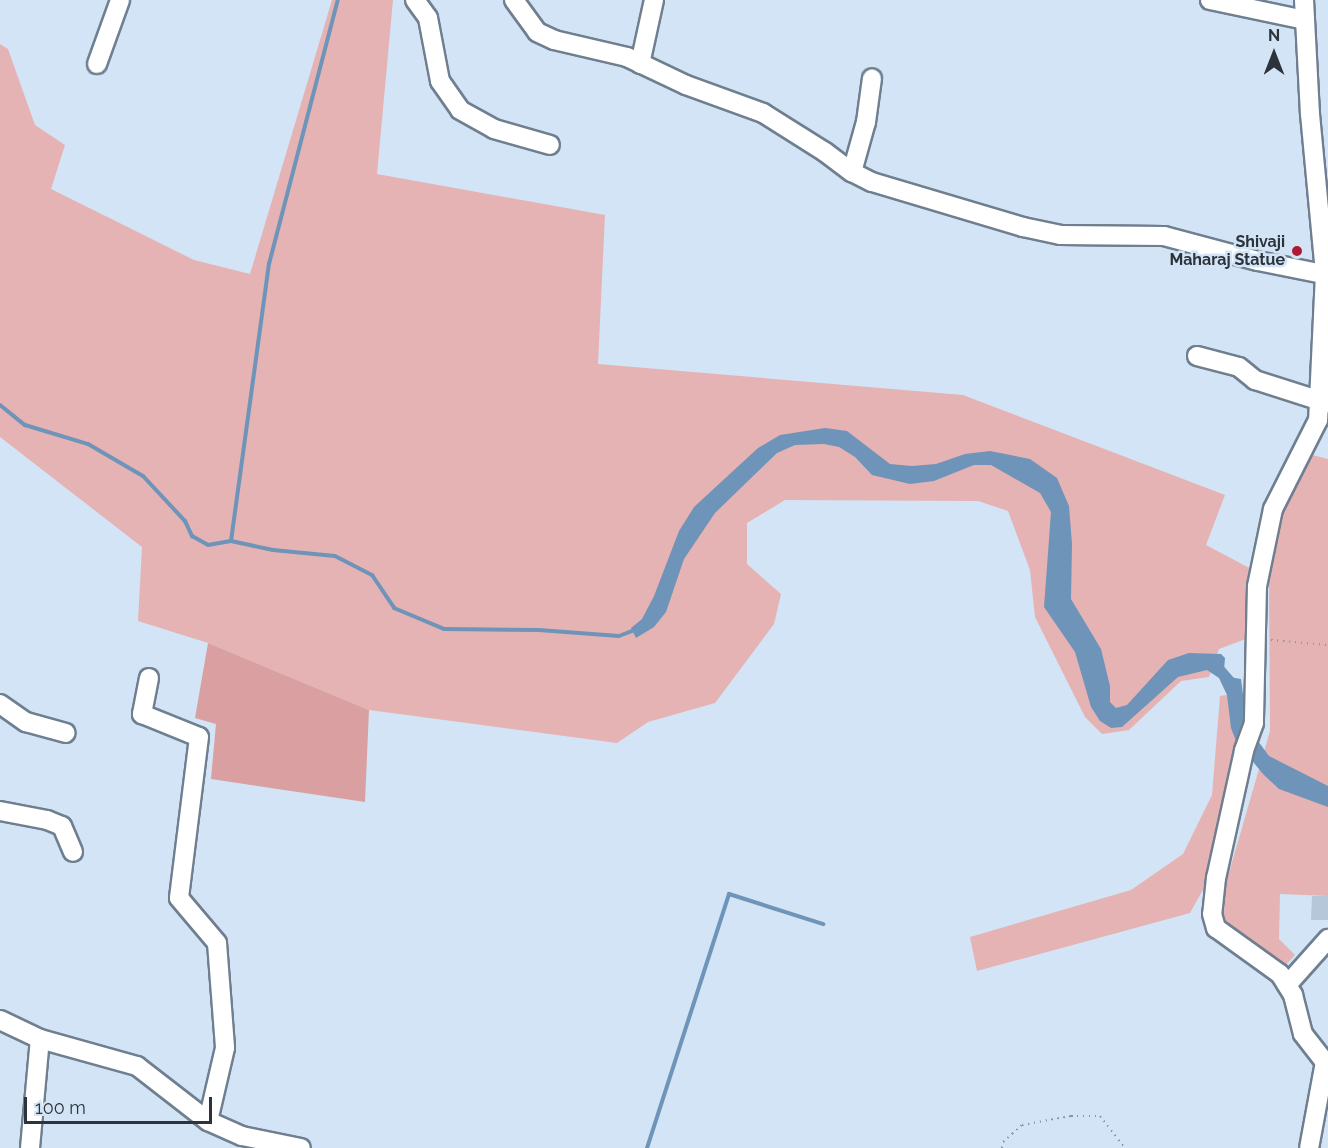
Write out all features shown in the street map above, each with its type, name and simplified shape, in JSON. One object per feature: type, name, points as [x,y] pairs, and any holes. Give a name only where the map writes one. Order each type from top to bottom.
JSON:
[{"type":"street","points":[[97,64],[120,0]]},
{"type":"street","points":[[415,0],[428,18],[440,81],[460,110],[494,129],[550,145]]},
{"type":"street","points":[[514,0],[537,32],[554,40],[627,57],[686,85],[763,113],[852,172],[872,182],[1051,233],[1164,236],[1258,261],[1327,275]]},
{"type":"street","points":[[640,64],[654,0]]},
{"type":"street","points":[[1210,0],[1305,20]]},
{"type":"street","points":[[1304,0],[1319,114],[1327,275],[1323,401],[1318,420],[1273,509],[1257,586],[1254,723],[1244,751],[1216,878],[1212,914],[1216,928],[1280,974],[1293,995],[1303,1034],[1325,1062],[1325,1079],[1310,1148]]},
{"type":"street","points":[[852,172],[866,122],[872,78]]},
{"type":"street","points":[[1197,356],[1239,367],[1255,380],[1323,401]]},
{"type":"street","points":[[149,678],[142,714],[199,736],[179,898],[217,943],[225,1048],[207,1121]]},
{"type":"street","points":[[0,704],[26,722],[66,733]]},
{"type":"street","points":[[0,811],[47,820],[62,826],[73,852]]},
{"type":"street","points":[[1287,985],[1328,939]]},
{"type":"street","points":[[0,1020],[40,1039],[137,1066],[207,1121],[242,1136],[301,1148]]},
{"type":"street","points":[[30,1148],[40,1039]]},
{"type":"path","points":[[1256,639],[1328,645]]},
{"type":"path","points":[[1002,1148],[1003,1142],[1022,1125],[1071,1116],[1100,1116],[1125,1148]]},
{"type":"shaded area","points":[[332,0],[393,0],[377,174],[605,215],[598,364],[963,395],[1225,495],[1206,545],[1255,571],[1248,638],[1219,649],[1209,677],[1181,681],[1129,730],[1102,734],[1085,717],[1035,617],[1030,570],[1008,511],[978,501],[785,500],[747,523],[747,564],[781,594],[774,624],[715,703],[648,722],[617,743],[369,710],[208,643],[138,621],[142,547],[0,437],[0,44],[8,49],[35,125],[65,145],[51,189],[194,260],[250,274]]},
{"type":"shaded area","points":[[1312,455],[1328,459],[1328,896],[1280,894],[1279,939],[1295,955],[1283,968],[1242,941],[1222,916],[1222,897],[1270,731],[1269,576],[1281,517]]},
{"type":"shaded area","points":[[208,643],[369,710],[365,802],[211,779],[216,724],[195,718]]},
{"type":"shaded area","points":[[1245,692],[1216,866],[1190,913],[977,971],[970,937],[1131,890],[1183,854],[1212,795],[1220,696]]},
{"type":"water","points":[[825,428],[847,431],[890,464],[912,466],[936,464],[965,454],[990,451],[1030,459],[1057,478],[1069,506],[1072,544],[1071,599],[1101,649],[1110,686],[1110,702],[1116,708],[1127,705],[1168,660],[1189,653],[1221,654],[1225,658],[1224,670],[1229,677],[1241,679],[1247,726],[1269,756],[1328,786],[1328,807],[1279,789],[1263,774],[1236,741],[1231,728],[1227,695],[1219,678],[1207,670],[1178,677],[1122,727],[1111,728],[1100,721],[1091,707],[1075,652],[1044,607],[1051,512],[1040,493],[991,465],[974,465],[934,481],[910,484],[872,475],[855,457],[839,447],[824,444],[795,445],[777,453],[715,513],[684,559],[666,612],[654,627],[636,638],[631,628],[642,619],[654,596],[679,531],[694,507],[758,448],[780,435]]},
{"type":"building","points":[[1312,896],[1328,896],[1328,920],[1311,920]]},
{"type":"waterway","points":[[231,541],[269,264],[338,0]]},
{"type":"waterway","points":[[0,405],[25,425],[88,444],[143,476],[185,521],[192,536],[208,545],[231,541],[273,550],[335,556],[372,575],[394,608],[444,629],[539,630],[619,636],[637,629]]},
{"type":"waterway","points":[[1220,665],[1233,680]]},
{"type":"waterway","points":[[647,1148],[729,894],[823,924]]},
{"type":"place","name":"Shivaji Maharaj Statue","points":[[1297,251]]}]
